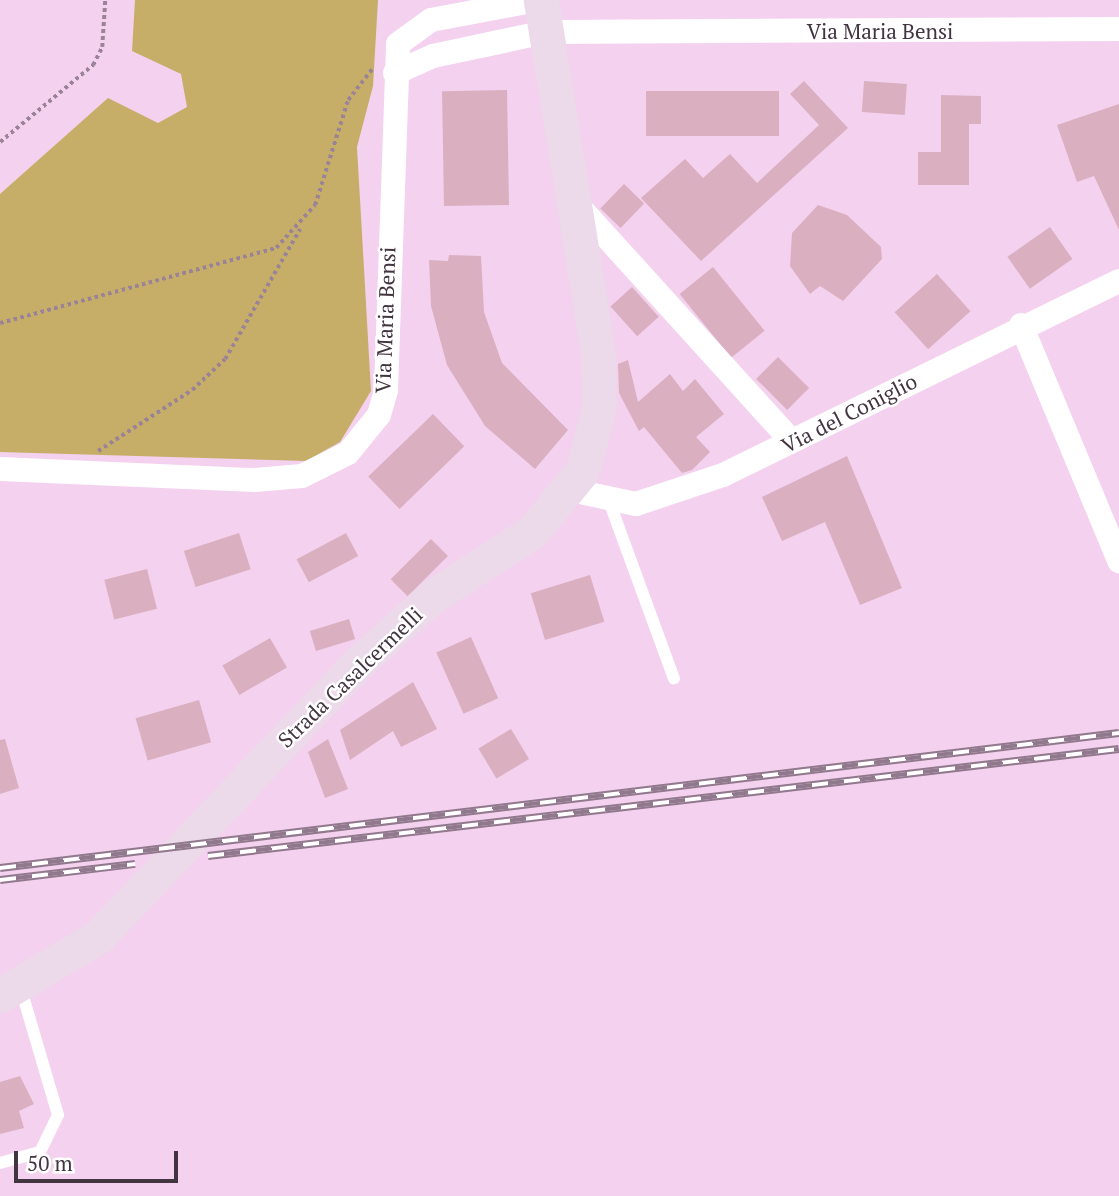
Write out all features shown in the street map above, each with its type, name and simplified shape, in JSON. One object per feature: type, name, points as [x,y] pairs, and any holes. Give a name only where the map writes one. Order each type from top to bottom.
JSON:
[{"type":"main road","name":"Strada Casalcermelli","points":[[10,990],[98,937],[176,859],[387,636],[459,577],[532,532],[571,490],[590,449],[600,390],[573,201],[541,11]]},
{"type":"street","name":"Via Maria Bensi","points":[[395,72],[541,11]]},
{"type":"street","name":"Via Maria Bensi","points":[[0,469],[255,480],[302,476],[348,453],[379,415],[386,390],[398,44],[430,20],[541,11],[1119,29]]},
{"type":"street","points":[[573,201],[792,441]]},
{"type":"street","name":"Via del Coniglio","points":[[571,490],[609,501],[636,504],[792,441],[1021,325],[1119,281]]},
{"type":"street","points":[[1021,325],[1119,561]]},
{"type":"lane","points":[[609,501],[674,679]]},
{"type":"lane","points":[[0,1163],[40,1152],[58,1115],[10,990]]},
{"type":"path","points":[[0,142],[93,65],[102,47],[105,0]]},
{"type":"path","points":[[94,453],[192,390],[225,359],[329,174],[356,85],[368,70],[390,60],[398,44]]},
{"type":"path","points":[[0,323],[265,253],[306,218]]},
{"type":"shaded area","points":[[135,0],[378,0],[373,86],[357,147],[371,391],[340,442],[306,461],[0,452],[0,194],[108,98],[158,123],[187,107],[181,74],[132,51]]},
{"type":"building","points":[[804,81],[848,128],[701,261],[641,198],[685,159],[703,178],[730,154],[757,183],[819,125],[790,94]]},
{"type":"building","points":[[864,81],[907,84],[905,115],[862,112]]},
{"type":"building","points":[[507,90],[509,205],[444,206],[442,91]]},
{"type":"building","points":[[646,91],[779,91],[779,136],[646,136]]},
{"type":"building","points":[[941,95],[981,96],[981,124],[969,124],[969,185],[918,185],[918,152],[941,152]]},
{"type":"building","points":[[1119,104],[1119,230],[1094,176],[1077,182],[1057,125]]},
{"type":"building","points":[[624,184],[644,203],[621,228],[600,208]]},
{"type":"building","points":[[818,205],[847,215],[881,247],[882,259],[843,301],[820,286],[810,294],[790,266],[792,233]]},
{"type":"building","points":[[1050,227],[1072,259],[1030,289],[1007,257]]},
{"type":"building","points":[[449,255],[481,256],[484,312],[502,363],[568,430],[535,469],[485,426],[447,365],[431,306],[429,260],[448,261]]},
{"type":"building","points":[[713,267],[765,331],[731,358],[680,294]]},
{"type":"building","points":[[937,274],[970,311],[928,349],[895,312]]},
{"type":"building","points":[[632,287],[659,317],[637,336],[610,306]]},
{"type":"building","points":[[778,357],[809,388],[787,410],[756,379]]},
{"type":"building","points":[[628,360],[638,402],[670,374],[683,391],[695,379],[724,414],[696,437],[710,452],[692,470],[682,473],[644,427],[639,431],[619,393],[618,364]]},
{"type":"building","points":[[433,414],[464,446],[400,509],[368,477]]},
{"type":"building","points":[[847,456],[902,588],[860,605],[825,522],[782,541],[762,497]]},
{"type":"building","points":[[239,533],[251,569],[196,587],[184,551]]},
{"type":"building","points":[[346,533],[358,556],[309,582],[297,559]]},
{"type":"building","points":[[431,539],[448,556],[408,596],[391,579]]},
{"type":"building","points":[[147,569],[157,609],[114,619],[104,580]]},
{"type":"building","points":[[590,575],[604,622],[545,640],[531,593]]},
{"type":"building","points":[[349,619],[355,639],[316,651],[310,631]]},
{"type":"building","points":[[471,637],[498,698],[464,714],[436,652]]},
{"type":"building","points":[[270,638],[287,667],[239,695],[222,666]]},
{"type":"building","points":[[413,682],[437,729],[401,747],[393,731],[350,760],[340,730]]},
{"type":"building","points":[[199,700],[211,742],[148,760],[136,718]]},
{"type":"building","points":[[511,729],[529,759],[496,779],[478,749]]},
{"type":"building","points":[[5,739],[19,788],[0,794],[0,740]]},
{"type":"building","points":[[328,739],[348,789],[325,798],[308,752]]},
{"type":"building","points":[[20,1076],[34,1104],[19,1111],[24,1128],[0,1134],[0,1082]]},
{"type":"railway","points":[[0,868],[1119,733]]},
{"type":"railway","points":[[208,856],[1119,749]]},
{"type":"railway","points":[[0,880],[135,864]]}]
